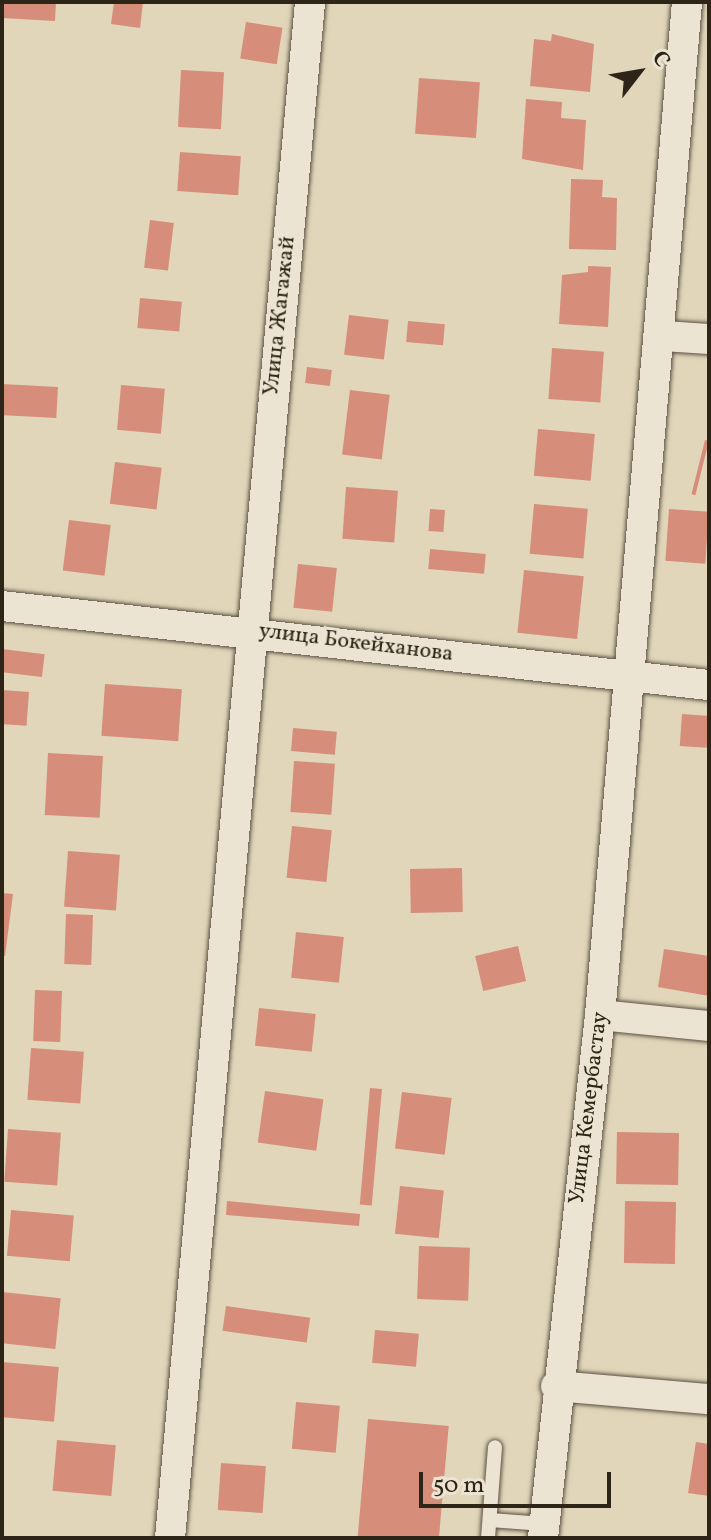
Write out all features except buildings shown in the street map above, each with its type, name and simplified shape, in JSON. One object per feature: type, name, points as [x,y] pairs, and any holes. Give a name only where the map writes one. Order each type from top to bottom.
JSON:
[{"type":"street","name":"Улица Жагажай","points":[[170,1538],[250,629],[310,2]]},
{"type":"street","name":"Улица Кемербастау","points":[[543,1531],[556,1386],[600,1015],[663,336],[687,2]]},
{"type":"street","points":[[663,336],[709,339]]},
{"type":"street","name":"улица Бокейханова","points":[[2,606],[250,629],[709,685]]},
{"type":"street","points":[[600,1015],[709,1026]]},
{"type":"street","points":[[556,1386],[709,1399]]},
{"type":"lane","points":[[488,1538],[495,1447]]},
{"type":"lane","points":[[490,1520],[543,1531]]}]
